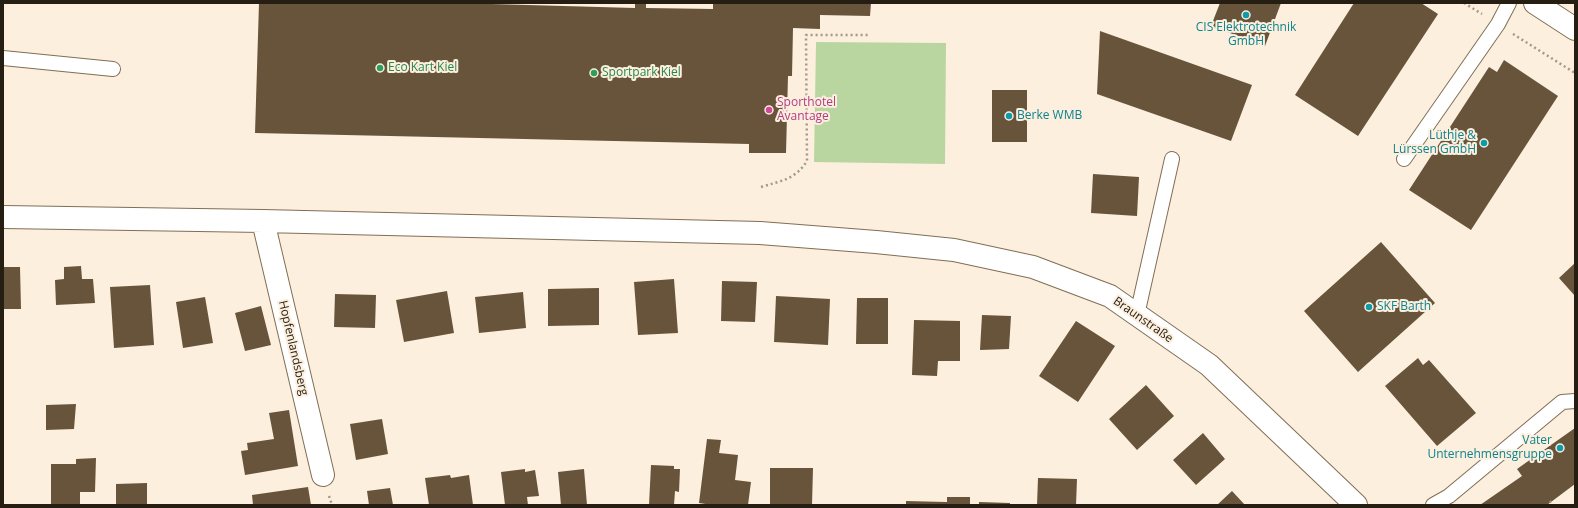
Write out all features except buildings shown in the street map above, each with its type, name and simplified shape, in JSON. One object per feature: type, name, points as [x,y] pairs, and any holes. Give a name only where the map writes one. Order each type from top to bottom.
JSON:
[{"type":"street","points":[[1535,3],[1575,29]]},
{"type":"street","name":"Braunstraße","points":[[3,217],[263,221],[760,233],[954,250],[1033,267],[1110,296],[1209,365],[1356,505]]},
{"type":"street","name":"Hopfenlandsberg","points":[[263,221],[323,475]]},
{"type":"lane","points":[[1404,159],[1498,24],[1509,3]]},
{"type":"lane","points":[[3,58],[113,69]]},
{"type":"lane","points":[[1137,315],[1172,159]]},
{"type":"lane","points":[[1433,505],[1449,496],[1562,402],[1575,401]]},
{"type":"path","points":[[1464,3],[1575,73]]},
{"type":"path","points":[[760,187],[791,177],[801,170],[806,162],[806,34],[869,35]]},
{"type":"path","points":[[1550,501],[1553,505]]},
{"type":"green space","points":[[816,42],[946,43],[945,164],[814,162]]},
{"type":"place","name":"CIS Elektrotechnik GmbH","points":[[1246,15]]},
{"type":"place","name":"Eco Kart Kiel","points":[[380,68]]},
{"type":"place","name":"Sportpark Kiel","points":[[594,73]]},
{"type":"place","name":"Sporthotel Avantage","points":[[769,110]]},
{"type":"place","name":"Berke WMB","points":[[1009,116]]},
{"type":"place","name":"Lüthje & Lürssen GmbH","points":[[1484,143]]},
{"type":"place","name":"SKF Barth","points":[[1369,307]]},
{"type":"place","name":"Vater Unternehmensgruppe","points":[[1560,448]]}]
